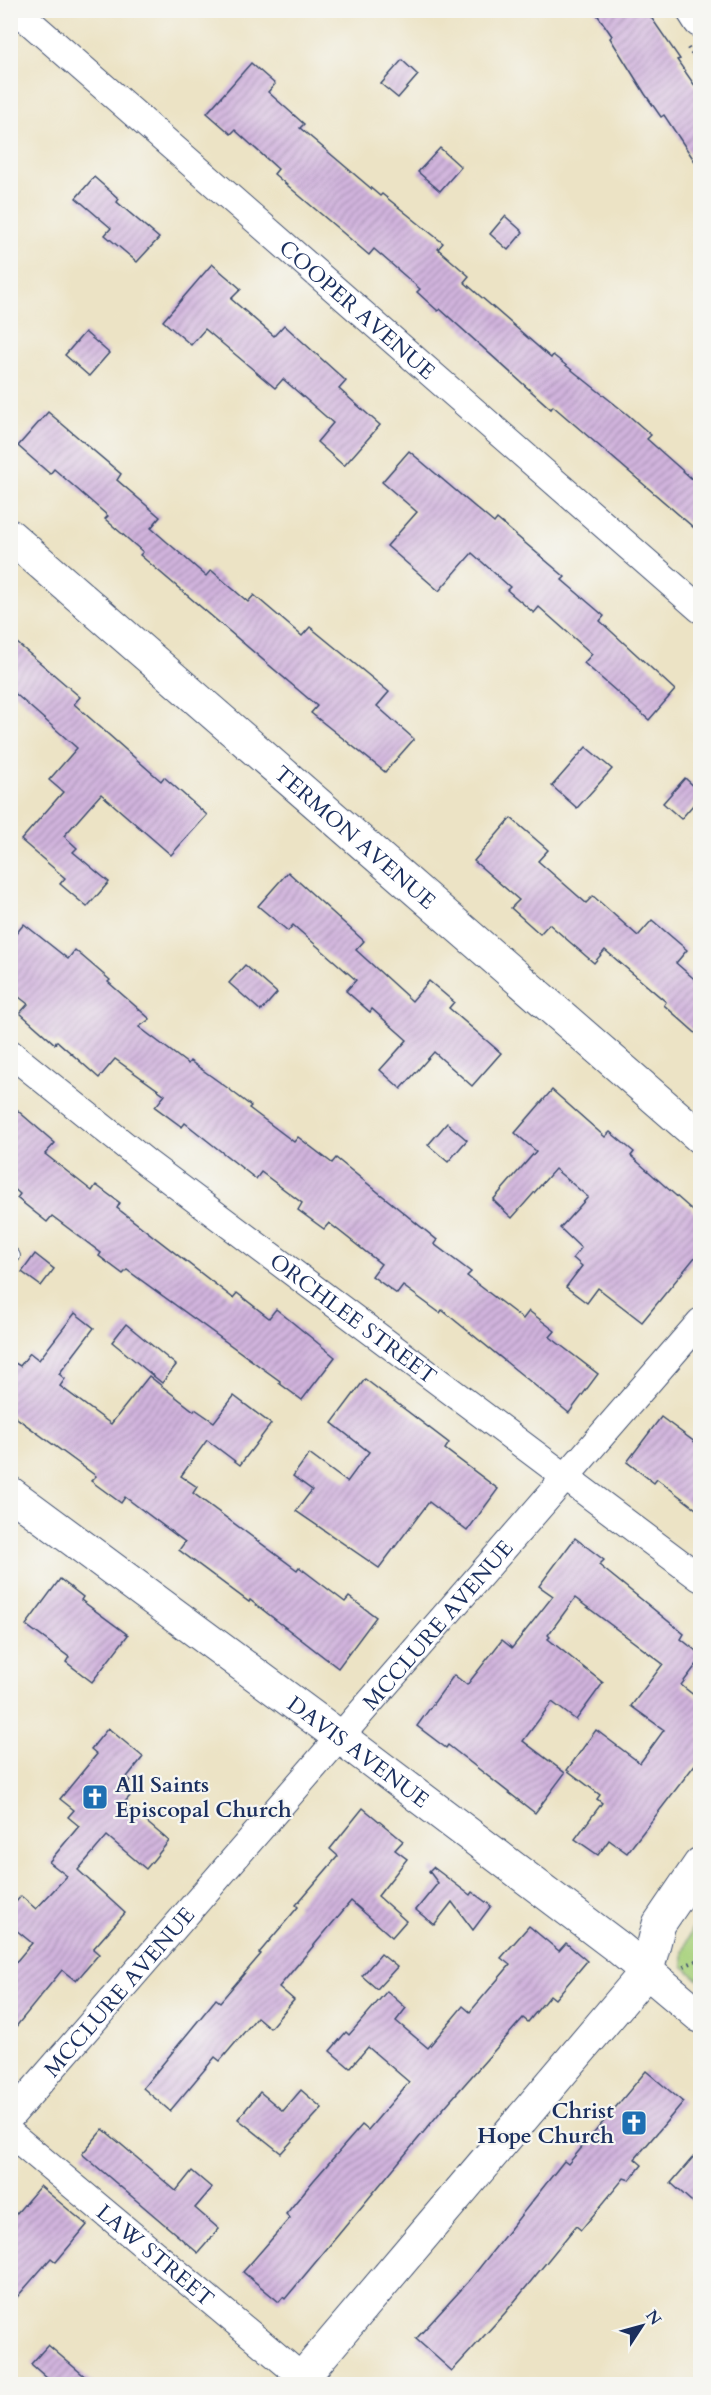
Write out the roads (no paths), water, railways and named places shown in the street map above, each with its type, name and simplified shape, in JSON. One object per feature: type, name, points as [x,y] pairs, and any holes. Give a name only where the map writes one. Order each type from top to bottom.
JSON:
[{"type":"street","name":"COOPER AVENUE","points":[[16,10],[700,609]]},
{"type":"street","points":[[693,10],[700,21]]},
{"type":"street","name":"TERMON AVENUE","points":[[10,536],[700,1137]]},
{"type":"street","name":"ORCHLEE STREET","points":[[10,1053],[147,1163],[700,1578]]},
{"type":"street","name":"MCCLURE AVENUE","points":[[10,2117],[700,1322]]},
{"type":"street","name":"DAVIS AVENUE","points":[[10,1493],[341,1737],[646,1971],[700,2016]]},
{"type":"street","points":[[300,2381],[646,1971],[659,1924],[700,1864]]},
{"type":"street","name":"LAW STREET","points":[[10,2133],[300,2381]]},
{"type":"place","name":"All Saints Episcopal Church","points":[[95,1797]]},
{"type":"place","name":"Christ Hope Church","points":[[634,2123]]}]
